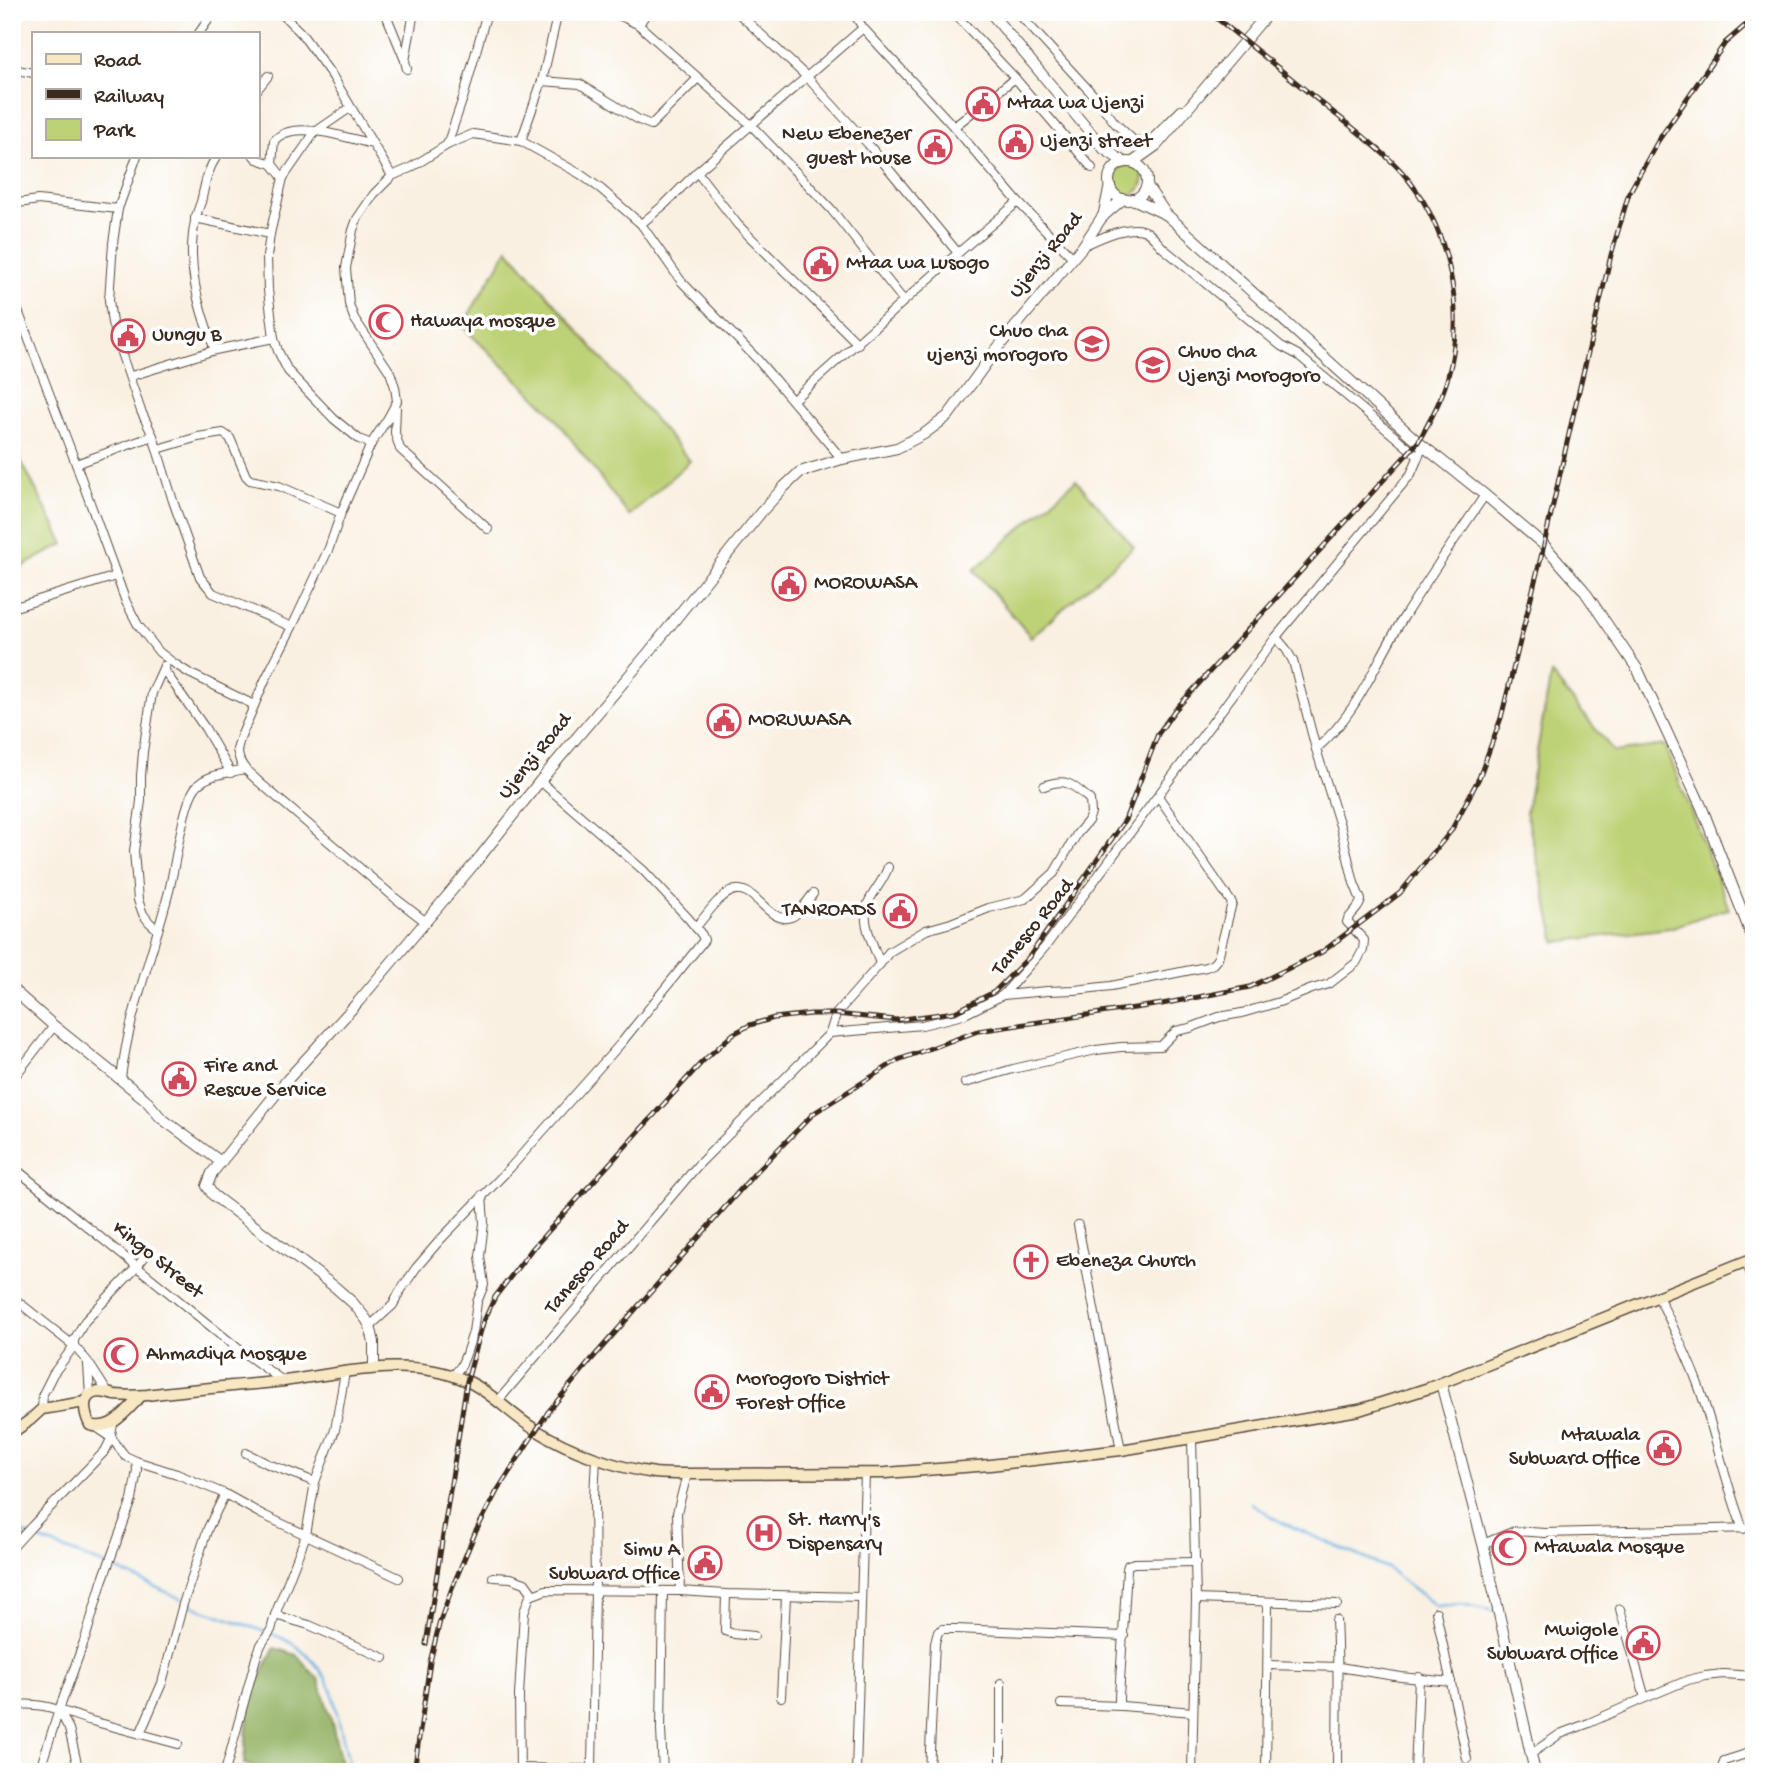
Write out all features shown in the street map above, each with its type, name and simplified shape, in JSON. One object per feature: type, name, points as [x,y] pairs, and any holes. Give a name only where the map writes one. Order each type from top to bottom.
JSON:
[{"type":"main road","points":[[14,1427],[30,1420],[43,1409],[87,1399],[98,1392],[141,1396],[374,1368],[421,1368],[467,1381],[536,1431],[610,1464],[636,1470],[687,1474],[886,1473],[960,1468],[1121,1450],[1359,1410],[1441,1383],[1750,1260]]},
{"type":"main road","points":[[110,1394],[118,1405],[115,1422]]},
{"type":"main road","points":[[59,1406],[82,1417],[93,1426],[106,1426],[115,1422],[141,1396]]},
{"type":"main road","points":[[87,1399],[85,1416],[93,1426]]},
{"type":"street","points":[[200,32],[214,12]]},
{"type":"street","points":[[284,12],[284,16],[301,33],[333,77],[392,176]]},
{"type":"street","points":[[386,12],[406,65],[414,12]]},
{"type":"street","points":[[447,145],[487,12]]},
{"type":"street","points":[[521,141],[542,81],[558,12]]},
{"type":"street","points":[[611,12],[639,25],[751,125],[831,209],[904,301]]},
{"type":"street","points":[[639,25],[648,12]]},
{"type":"street","points":[[737,12],[807,76],[868,144],[958,253]]},
{"type":"street","points":[[853,12],[863,28],[1018,202],[1073,258]]},
{"type":"street","points":[[953,12],[1015,78],[1092,168]]},
{"type":"street","points":[[990,12],[1104,149],[1142,167],[1145,172],[1148,181],[1142,194],[1102,217]]},
{"type":"street","points":[[1017,12],[1134,141],[1148,143],[1214,78]]},
{"type":"street","points":[[1145,172],[1157,145],[1269,12]]},
{"type":"street","points":[[641,224],[863,28]]},
{"type":"street","points":[[12,69],[32,73]]},
{"type":"street","points":[[259,87],[268,76]]},
{"type":"street","points":[[954,127],[1015,78]]},
{"type":"street","points":[[542,81],[580,84],[651,125],[698,79]]},
{"type":"street","points":[[350,108],[315,132],[284,178],[270,234],[267,257],[268,290],[274,338],[284,363],[322,409],[349,432],[371,444]]},
{"type":"street","points":[[272,164],[273,144],[278,136],[284,133],[315,132],[372,144]]},
{"type":"street","points":[[488,529],[400,449],[395,433],[395,387],[390,372],[351,313],[347,285],[348,256],[357,219],[374,194],[392,176],[447,145],[473,134],[521,141],[580,174],[641,224],[681,281],[757,359],[842,459]]},
{"type":"street","points":[[1111,173],[1114,168],[1157,145]]},
{"type":"street","points":[[1102,217],[1111,173],[1104,149]]},
{"type":"street","points":[[136,158],[118,209],[109,300],[112,323],[141,411],[158,449],[200,577],[213,593],[292,627]]},
{"type":"street","points":[[215,350],[204,322],[191,256],[195,218],[206,176],[216,158]]},
{"type":"street","points":[[258,158],[272,164],[284,178]]},
{"type":"street","points":[[697,172],[738,225],[858,344]]},
{"type":"street","points":[[1110,185],[1115,194],[1166,214]]},
{"type":"street","points":[[1147,186],[1166,214],[1423,446],[1544,545],[1583,589],[1632,661],[1702,808],[1754,942]]},
{"type":"street","points":[[12,204],[38,200],[118,209]]},
{"type":"street","points":[[793,400],[1018,202]]},
{"type":"street","name":"Ujenzi Road","points":[[370,1326],[353,1303],[335,1287],[213,1195],[207,1186],[212,1173],[288,1079],[426,922],[784,487],[800,472],[842,459],[897,448],[924,434],[948,416],[995,351],[1083,246],[1102,217]]},
{"type":"street","points":[[195,218],[270,234]]},
{"type":"street","points":[[1083,246],[1126,230],[1145,230],[1281,346],[1298,355],[1418,456]]},
{"type":"street","points":[[12,295],[131,613],[159,652],[189,673],[254,705]]},
{"type":"street","points":[[131,376],[215,350],[274,338]]},
{"type":"street","points":[[397,401],[371,444],[329,548],[254,705],[237,747],[238,757],[245,769],[426,922]]},
{"type":"street","points":[[158,449],[223,433],[230,438],[250,480],[279,486],[341,513]]},
{"type":"street","points":[[76,464],[153,436]]},
{"type":"street","name":"Tanesco Road","points":[[498,1401],[698,1165],[830,1033],[922,1025],[963,1014],[1003,995],[1045,947],[1276,637],[1411,474],[1423,446]]},
{"type":"street","points":[[1316,749],[1332,735],[1350,712],[1400,623],[1485,495]]},
{"type":"street","points":[[12,608],[116,576]]},
{"type":"street","points":[[965,1083],[1096,1050],[1161,1046],[1176,1031],[1279,1002],[1329,984],[1351,968],[1363,950],[1364,940],[1347,922],[1361,900],[1293,661],[1276,637]]},
{"type":"street","points":[[159,652],[166,673],[205,728],[231,772]]},
{"type":"street","points":[[158,930],[143,914],[138,900],[134,851],[152,693],[164,666]]},
{"type":"street","points":[[121,1078],[140,987],[158,930],[191,794],[203,779],[245,769]]},
{"type":"street","points":[[830,1033],[836,1014],[889,952],[926,930],[989,908],[1025,899],[1054,873],[1088,821],[1091,813],[1090,800],[1069,784],[1058,780],[1044,786]]},
{"type":"street","points":[[374,1368],[374,1342],[370,1326],[393,1305],[416,1268],[440,1240],[510,1168],[622,1042],[704,940],[696,927],[643,870],[540,782]]},
{"type":"street","points":[[1003,995],[1111,986],[1213,964],[1232,903],[1158,796]]},
{"type":"street","points":[[880,964],[865,917],[867,904],[888,867]]},
{"type":"street","points":[[696,927],[731,891],[739,890],[753,896],[775,916],[785,919],[797,914],[813,894]]},
{"type":"street","points":[[12,989],[145,1098],[161,1118],[221,1162]]},
{"type":"street","points":[[12,1080],[54,1026]]},
{"type":"street","name":"Kingo Street","points":[[12,1166],[240,1350],[283,1381]]},
{"type":"street","points":[[453,1376],[466,1354],[473,1332],[477,1302],[484,1285],[480,1256],[484,1223],[482,1195]]},
{"type":"street","points":[[1077,1224],[1121,1450]]},
{"type":"street","points":[[43,1409],[43,1394],[53,1374],[74,1346],[74,1339],[85,1321],[145,1256]]},
{"type":"street","points":[[1750,1260],[1754,1283]]},
{"type":"street","points":[[1658,1296],[1700,1390],[1743,1530]]},
{"type":"street","points":[[12,1297],[74,1346],[110,1394]]},
{"type":"street","points":[[87,1399],[88,1362]]},
{"type":"street","points":[[225,1772],[261,1644],[271,1630],[306,1535],[315,1482],[335,1430],[345,1372]]},
{"type":"street","points":[[1441,1383],[1483,1544],[1535,1772]]},
{"type":"street","points":[[15,1545],[105,1451],[115,1422]]},
{"type":"street","points":[[93,1426],[111,1437],[125,1455],[136,1461],[225,1494],[263,1515],[399,1578]]},
{"type":"street","points":[[1192,1438],[1196,1562],[1192,1772]]},
{"type":"street","points":[[246,1453],[315,1482]]},
{"type":"street","points":[[592,1769],[596,1458]]},
{"type":"street","points":[[40,1772],[109,1561],[132,1500],[136,1461]]},
{"type":"street","points":[[856,1772],[865,1473]]},
{"type":"street","points":[[680,1591],[677,1513],[687,1474]]},
{"type":"street","points":[[141,1734],[162,1683],[184,1601],[208,1528],[225,1494]]},
{"type":"street","points":[[1483,1544],[1515,1531],[1754,1528]]},
{"type":"street","points":[[1121,1706],[1119,1697],[1129,1564],[1196,1562]]},
{"type":"street","points":[[494,1577],[511,1578],[525,1583],[533,1594]]},
{"type":"street","points":[[714,1772],[520,1770],[519,1695],[524,1612],[526,1603],[533,1594],[546,1590],[595,1590],[862,1597]]},
{"type":"street","points":[[662,1771],[663,1591]]},
{"type":"street","points":[[726,1594],[724,1628],[734,1634],[754,1636]]},
{"type":"street","points":[[781,1697],[786,1596]]},
{"type":"street","points":[[1196,1599],[1338,1604]]},
{"type":"street","points":[[1266,1772],[1268,1602]]},
{"type":"street","points":[[1620,1609],[1645,1698]]},
{"type":"street","points":[[1436,1612],[1467,1759]]},
{"type":"street","points":[[275,1615],[309,1625],[384,1658]]},
{"type":"street","points":[[1336,1620],[1339,1667],[1337,1772]]},
{"type":"street","points":[[929,1772],[937,1632],[956,1629],[1124,1636]]},
{"type":"street","points":[[1268,1665],[1339,1667],[1451,1682]]},
{"type":"street","points":[[1531,1754],[1560,1734],[1688,1681],[1723,1674],[1754,1676]]},
{"type":"street","points":[[1415,1772],[1419,1678]]},
{"type":"street","points":[[1001,1683],[1001,1772]]},
{"type":"street","points":[[12,1706],[36,1704],[178,1744]]},
{"type":"street","points":[[1060,1704],[1193,1712]]},
{"type":"street","points":[[59,1710],[69,1729],[79,1772]]},
{"type":"street","points":[[1721,1772],[1724,1761],[1754,1749]]},
{"type":"green space","points":[[1128,165],[1139,169],[1143,180],[1139,191],[1128,195],[1117,191],[1113,180],[1117,169]]},
{"type":"green space","points":[[508,249],[690,461],[629,516],[549,410],[462,326]]},
{"type":"green space","points":[[18,455],[64,544],[12,572],[12,458]]},
{"type":"green space","points":[[1076,480],[1134,547],[1031,637],[974,570]]},
{"type":"green space","points":[[1551,674],[1614,752],[1665,745],[1729,909],[1670,928],[1556,942],[1526,812]]},
{"type":"green space","points":[[274,1648],[297,1655],[319,1680],[343,1772],[271,1772],[244,1764],[249,1701]]},
{"type":"waterway","points":[[1251,1503],[1281,1522],[1387,1568],[1436,1606],[1461,1604],[1495,1611]]},
{"type":"waterway","points":[[12,1529],[113,1568],[182,1599]]},
{"type":"waterway","points":[[187,1602],[266,1632]]},
{"type":"waterway","points":[[272,1634],[300,1649],[326,1679],[331,1688],[351,1772]]},
{"type":"railway","points":[[426,1644],[467,1381],[483,1323],[495,1297],[532,1249],[702,1062],[733,1034],[750,1025],[774,1018],[811,1014],[896,1020],[955,1012],[994,992],[1029,957],[1125,820],[1158,734],[1174,711],[1418,442],[1434,412],[1447,380],[1453,354],[1454,298],[1442,242],[1418,192],[1384,154],[1209,12]]},
{"type":"railway","points":[[414,1772],[430,1662],[440,1621],[475,1533],[497,1491],[548,1412],[591,1360],[755,1173],[814,1113],[898,1060],[978,1031],[1162,1004],[1250,987],[1322,952],[1400,893],[1451,831],[1479,778],[1501,718],[1611,255],[1629,193],[1658,141],[1725,43],[1754,18]]},
{"type":"place","name":"Mtaa wa Ujenzi","points":[[983,104]]},
{"type":"place","name":"Ujenzi street","points":[[1016,142]]},
{"type":"place","name":"New Ebenezer guest house","points":[[935,147]]},
{"type":"place","name":"Mtaa wa Lusogo","points":[[821,264]]},
{"type":"place","name":"Hawaya mosque","points":[[386,322]]},
{"type":"place","name":"Uungu B","points":[[128,336]]},
{"type":"place","name":"Chuo cha ujenzi morogoro","points":[[1092,344]]},
{"type":"place","name":"Chuo cha Ujenzi Morogoro","points":[[1153,365]]},
{"type":"place","name":"MOROWASA","points":[[789,584]]},
{"type":"place","name":"MORUWASA","points":[[724,721]]},
{"type":"place","name":"TANROADS","points":[[900,911]]},
{"type":"place","name":"Fire and Rescue Service","points":[[179,1079]]},
{"type":"place","name":"Ebeneza Church","points":[[1031,1262]]},
{"type":"place","name":"Ahmadiya Mosque","points":[[121,1355]]},
{"type":"place","name":"Morogoro District Forest Office","points":[[712,1392]]},
{"type":"place","name":"Mtawala Subward Office","points":[[1664,1448]]},
{"type":"place","name":"St. Harry's Dispensary","points":[[764,1533]]},
{"type":"place","name":"Mtawala Mosque","points":[[1509,1548]]},
{"type":"place","name":"Simu A Subward Office","points":[[705,1563]]},
{"type":"place","name":"Mwigole Subward Office","points":[[1643,1643]]}]
